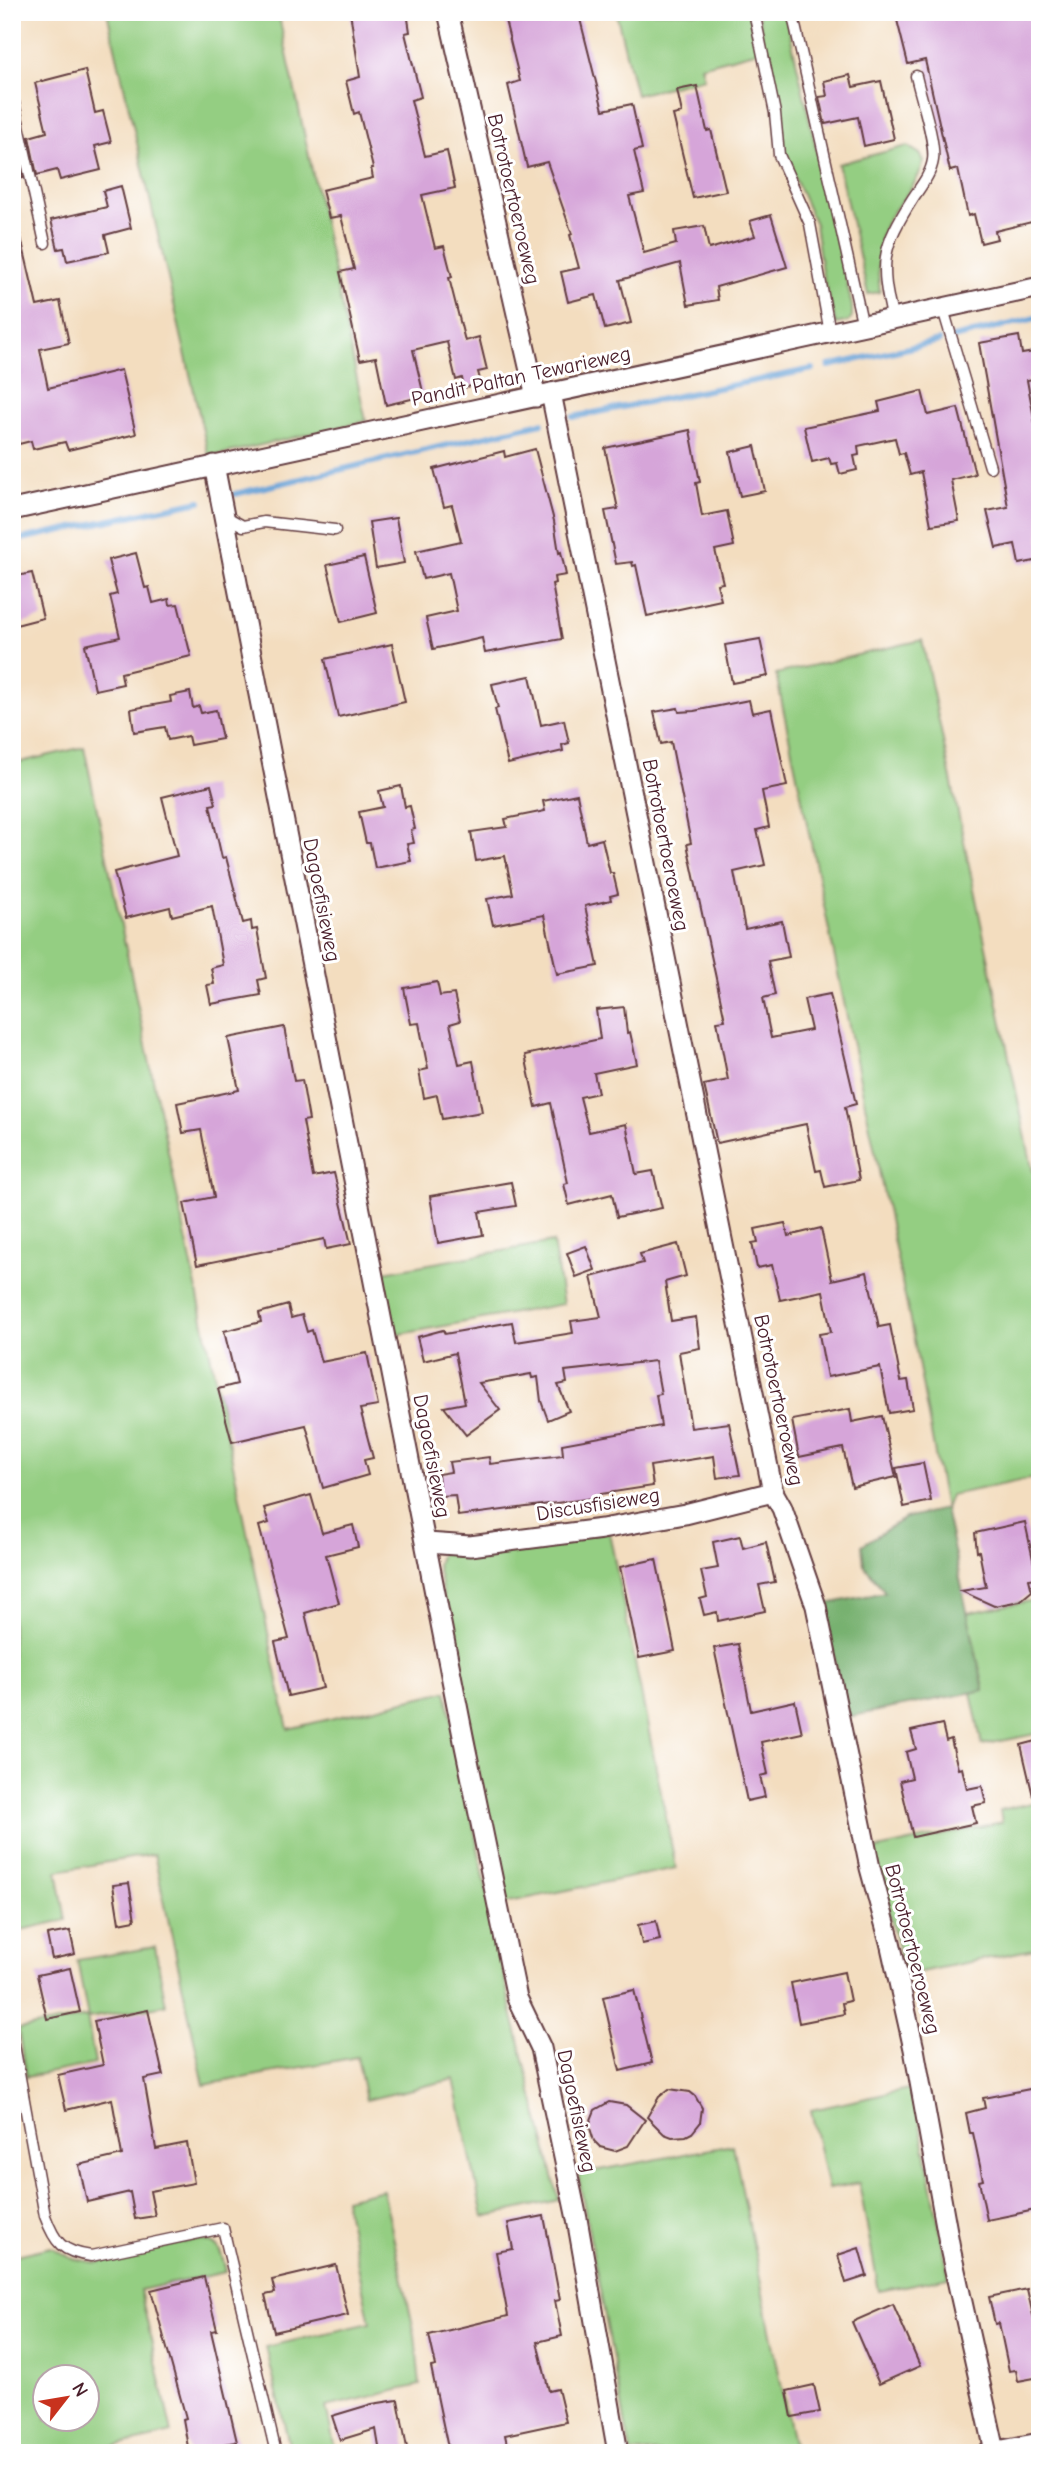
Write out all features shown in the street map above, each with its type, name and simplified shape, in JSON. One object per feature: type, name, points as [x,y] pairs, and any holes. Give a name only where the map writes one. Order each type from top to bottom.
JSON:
[{"type":"street","name":"Botrotoertoeroeweg","points":[[448,12],[543,395],[773,1492],[782,1508],[816,1606],[870,1867],[914,2049],[991,2452]]},
{"type":"street","name":"Pandit Paltan Tewarieweg","points":[[12,510],[1040,288]]},
{"type":"street","name":"Dagoefisieweg","points":[[214,465],[517,1998],[541,2048],[577,2219],[618,2453]]},
{"type":"street","name":"Discusfisieweg","points":[[427,1543],[470,1546],[602,1529],[685,1514],[773,1492]]},
{"type":"street","points":[[991,2452],[1040,2443]]},
{"type":"lane","points":[[754,12],[775,113],[779,155],[810,224],[830,334]]},
{"type":"lane","points":[[792,12],[863,326]]},
{"type":"lane","points":[[893,320],[884,284],[889,243],[896,225],[930,172],[934,157],[916,76]]},
{"type":"lane","points":[[12,94],[46,243]]},
{"type":"lane","points":[[943,309],[990,467]]},
{"type":"lane","points":[[222,514],[243,526],[264,522],[335,530]]},
{"type":"lane","points":[[12,2034],[45,2216],[52,2237],[65,2249],[91,2256],[223,2228],[276,2453]]},
{"type":"green space","points":[[107,12],[278,12],[366,421],[209,457]]},
{"type":"green space","points":[[616,12],[750,12],[758,51],[701,66],[704,78],[636,95]]},
{"type":"green space","points":[[758,12],[785,12],[852,306],[852,317],[849,321],[836,324],[822,272],[815,224],[781,147]]},
{"type":"green space","points":[[907,146],[920,154],[924,161],[915,182],[883,230],[878,261],[880,292],[868,294],[838,164]]},
{"type":"green space","points":[[922,640],[1033,1172],[1040,1171],[1040,1477],[950,1495],[945,1509],[914,1340],[776,674]]},
{"type":"green space","points":[[84,747],[288,1729],[446,1691],[509,2000],[559,2200],[483,2217],[454,2079],[366,2100],[357,2057],[204,2085],[154,1854],[57,1871],[66,1920],[12,1932],[12,764]]},
{"type":"green space","points":[[553,1242],[563,1304],[390,1336],[378,1273]]},
{"type":"green space","points":[[945,1509],[984,1690],[847,1717],[822,1605],[885,1592],[864,1565],[862,1545],[905,1518]]},
{"type":"green space","points":[[609,1532],[676,1868],[504,1903],[437,1565],[440,1555],[448,1548]]},
{"type":"green space","points":[[1040,1599],[1040,1733],[982,1745],[971,1693],[984,1689],[967,1613]]},
{"type":"green space","points":[[1040,1801],[1040,1975],[1034,1949],[905,1975],[873,1850],[1002,1822],[1000,1810]]},
{"type":"green space","points":[[155,1947],[166,2005],[88,2018],[77,1960]]},
{"type":"green space","points":[[87,2017],[95,2064],[26,2077],[18,2029]]},
{"type":"green space","points":[[913,2088],[949,2277],[879,2291],[859,2183],[828,2189],[811,2110]]},
{"type":"green space","points":[[733,2145],[795,2453],[631,2453],[578,2174]]},
{"type":"green space","points":[[383,2190],[415,2335],[420,2385],[326,2407],[336,2453],[291,2453],[266,2347],[370,2323],[344,2199]]},
{"type":"green space","points":[[195,2240],[210,2242],[218,2248],[226,2272],[140,2290],[172,2433],[86,2453],[16,2453],[12,2433],[12,2256],[51,2247],[71,2258],[97,2263]]},
{"type":"building","points":[[350,12],[407,12],[410,32],[405,33],[421,97],[411,100],[425,156],[447,151],[455,188],[422,195],[435,248],[444,246],[465,341],[479,337],[487,370],[478,372],[481,383],[464,388],[462,378],[456,380],[447,342],[413,350],[424,396],[386,405],[376,357],[360,360],[340,272],[354,269],[341,216],[329,218],[322,190],[373,178],[359,112],[354,114],[346,81],[360,77]]},
{"type":"building","points":[[503,12],[546,12],[549,22],[579,15],[603,110],[632,104],[642,149],[634,151],[644,193],[629,196],[644,253],[676,244],[674,231],[704,226],[709,249],[755,236],[750,221],[771,215],[787,267],[716,287],[718,300],[688,305],[680,263],[620,280],[631,323],[605,329],[596,295],[568,302],[561,272],[579,268],[570,235],[572,234],[547,162],[527,167],[508,85],[520,81]]},
{"type":"building","points":[[895,12],[1040,12],[1040,220],[995,231],[997,239],[981,243],[974,214],[968,216],[958,169],[950,171],[925,60],[908,64]]},
{"type":"building","points":[[85,70],[95,113],[103,111],[111,142],[95,146],[101,170],[60,180],[57,170],[37,175],[29,137],[47,132],[35,83]]},
{"type":"building","points":[[850,75],[853,87],[881,81],[894,139],[864,146],[858,117],[825,124],[819,97],[827,96],[824,81]]},
{"type":"building","points":[[697,86],[707,131],[711,130],[726,191],[693,198],[673,115],[682,113],[677,90]]},
{"type":"building","points":[[15,140],[23,178],[12,181],[12,141]]},
{"type":"building","points":[[121,186],[131,228],[105,235],[109,252],[67,261],[64,248],[58,249],[51,220],[107,207],[103,191]]},
{"type":"building","points":[[19,229],[37,306],[60,301],[69,343],[40,349],[48,388],[121,370],[136,434],[68,450],[65,442],[33,449],[31,441],[19,444],[12,414],[12,311],[21,309],[12,274],[12,230]]},
{"type":"building","points":[[1019,336],[1022,354],[1040,351],[1040,378],[1027,380],[1040,451],[1040,560],[1019,564],[1015,544],[996,548],[987,511],[1008,507],[979,343]]},
{"type":"building","points":[[922,391],[928,415],[958,408],[975,474],[951,480],[959,521],[931,525],[921,472],[910,475],[904,453],[899,454],[895,438],[858,446],[859,455],[854,456],[857,470],[840,474],[837,463],[831,464],[829,458],[812,462],[804,427],[880,411],[878,402]]},
{"type":"building","points":[[690,430],[700,482],[696,483],[702,516],[727,511],[734,546],[715,550],[723,583],[717,584],[721,600],[647,616],[636,565],[633,566],[632,562],[616,564],[605,511],[618,509],[605,448]]},
{"type":"building","points":[[755,446],[765,491],[740,496],[730,452]]},
{"type":"building","points":[[535,449],[566,575],[554,577],[555,583],[552,584],[562,639],[485,653],[482,638],[433,649],[426,618],[457,611],[449,573],[423,579],[416,551],[461,541],[452,505],[444,507],[434,469],[504,451],[505,457]]},
{"type":"building","points":[[396,518],[404,563],[376,568],[369,522]]},
{"type":"building","points":[[136,553],[145,588],[149,587],[153,603],[169,599],[170,605],[178,604],[191,656],[121,673],[123,684],[95,690],[85,645],[120,637],[110,596],[117,594],[108,560]]},
{"type":"building","points":[[364,557],[377,613],[341,622],[327,565]]},
{"type":"building","points":[[32,573],[43,618],[16,625],[12,609],[12,577]]},
{"type":"building","points":[[760,639],[768,676],[732,683],[725,645]]},
{"type":"building","points":[[392,644],[405,702],[338,717],[325,659]]},
{"type":"building","points":[[530,676],[541,725],[564,720],[569,743],[562,745],[563,751],[508,764],[492,684]]},
{"type":"building","points":[[190,692],[193,708],[199,706],[201,713],[216,710],[222,739],[190,745],[188,736],[168,740],[165,727],[134,732],[131,709],[171,702],[170,696]]},
{"type":"building","points":[[749,700],[752,713],[771,709],[787,786],[762,791],[769,827],[757,830],[765,865],[734,872],[745,929],[782,921],[789,957],[768,961],[775,995],[763,998],[771,1038],[811,1030],[804,999],[830,994],[856,1104],[845,1107],[859,1180],[825,1187],[821,1170],[816,1171],[806,1124],[717,1143],[704,1085],[728,1080],[717,1021],[725,1020],[687,844],[691,843],[671,742],[661,744],[654,712],[678,708],[679,712],[694,711]]},
{"type":"building","points":[[211,785],[216,804],[210,805],[222,858],[226,857],[243,923],[251,921],[252,930],[257,929],[266,978],[258,980],[261,995],[211,1004],[207,985],[214,984],[211,968],[223,965],[212,906],[172,916],[170,907],[126,918],[114,872],[177,856],[162,797]]},
{"type":"building","points":[[401,786],[405,807],[410,806],[415,829],[411,830],[414,843],[407,844],[411,861],[375,868],[359,812],[383,807],[379,791]]},
{"type":"building","points":[[577,794],[587,843],[602,839],[618,894],[610,896],[611,900],[585,906],[598,966],[557,974],[544,915],[493,925],[487,899],[513,894],[505,856],[476,861],[471,832],[507,827],[505,819],[545,811],[543,801]]},
{"type":"building","points":[[437,982],[440,996],[454,994],[460,1021],[450,1024],[459,1064],[473,1061],[482,1112],[442,1119],[437,1095],[424,1098],[419,1071],[428,1069],[419,1023],[411,1024],[404,988]]},
{"type":"building","points":[[624,1007],[627,1033],[630,1032],[637,1064],[594,1073],[598,1093],[580,1097],[589,1132],[626,1124],[636,1174],[653,1171],[662,1208],[617,1217],[612,1194],[569,1205],[564,1184],[568,1183],[551,1103],[536,1107],[525,1055],[600,1039],[596,1010]]},
{"type":"building","points":[[284,1027],[294,1081],[302,1080],[309,1120],[303,1121],[313,1177],[334,1173],[351,1244],[326,1249],[324,1239],[197,1265],[184,1203],[214,1197],[201,1130],[183,1133],[177,1103],[239,1090],[228,1038]]},
{"type":"building","points":[[511,1182],[516,1206],[479,1212],[483,1235],[438,1243],[430,1196]]},
{"type":"building","points":[[785,1223],[788,1236],[821,1228],[832,1280],[867,1272],[879,1327],[890,1325],[901,1381],[908,1380],[913,1409],[889,1413],[880,1367],[827,1377],[819,1334],[831,1332],[823,1291],[780,1300],[772,1265],[757,1268],[752,1243],[758,1242],[755,1229]]},
{"type":"building","points":[[678,1244],[686,1276],[665,1282],[671,1321],[696,1317],[700,1348],[679,1352],[691,1428],[729,1423],[740,1475],[717,1478],[714,1456],[650,1466],[653,1486],[594,1495],[594,1498],[458,1516],[455,1495],[440,1496],[438,1474],[451,1472],[449,1462],[489,1457],[490,1464],[563,1455],[562,1444],[661,1426],[656,1395],[661,1394],[655,1361],[565,1371],[567,1383],[558,1385],[569,1411],[548,1420],[541,1401],[538,1377],[532,1378],[531,1374],[479,1383],[500,1410],[466,1435],[444,1407],[465,1403],[455,1353],[423,1361],[417,1337],[443,1330],[445,1334],[512,1322],[516,1342],[573,1333],[571,1321],[601,1317],[591,1277],[643,1263],[640,1254]]},
{"type":"building","points":[[586,1246],[595,1270],[576,1277],[567,1253]]},
{"type":"building","points":[[288,1305],[291,1318],[302,1315],[307,1332],[312,1330],[321,1362],[367,1353],[378,1406],[360,1409],[373,1458],[364,1460],[368,1475],[323,1488],[306,1425],[232,1442],[218,1389],[237,1384],[224,1331],[261,1322],[259,1313]]},
{"type":"building","points":[[850,1409],[852,1422],[882,1416],[896,1477],[852,1487],[843,1448],[799,1457],[792,1420]]},
{"type":"building","points":[[923,1463],[931,1501],[904,1507],[896,1468]]},
{"type":"building","points":[[311,1495],[322,1533],[353,1525],[358,1547],[326,1555],[339,1603],[305,1613],[323,1688],[288,1696],[275,1642],[289,1639],[259,1526],[269,1523],[264,1508]]},
{"type":"building","points":[[1025,1522],[1037,1578],[1029,1579],[1032,1591],[1020,1601],[994,1606],[961,1591],[986,1587],[975,1533]]},
{"type":"building","points":[[740,1536],[743,1548],[766,1542],[775,1582],[759,1585],[765,1611],[718,1621],[717,1612],[704,1615],[700,1599],[707,1597],[701,1571],[718,1568],[713,1542]]},
{"type":"building","points":[[656,1559],[675,1651],[639,1658],[620,1567]]},
{"type":"building","points":[[738,1644],[751,1711],[795,1701],[802,1733],[761,1742],[768,1774],[760,1776],[765,1797],[747,1801],[714,1648]]},
{"type":"building","points":[[942,1724],[946,1741],[951,1739],[958,1769],[962,1768],[967,1789],[982,1786],[986,1803],[972,1806],[976,1823],[913,1837],[900,1781],[912,1778],[906,1752],[916,1749],[911,1731]]},
{"type":"building","points":[[1040,1740],[1040,1796],[1033,1796],[1021,1745]]},
{"type":"building","points":[[129,1883],[135,1920],[119,1923],[113,1885]]},
{"type":"building","points":[[656,1921],[660,1940],[642,1944],[638,1925]]},
{"type":"building","points":[[70,1931],[75,1954],[52,1959],[47,1935]]},
{"type":"building","points":[[70,1968],[80,2012],[47,2019],[37,1975]]},
{"type":"building","points":[[844,1972],[850,2001],[842,2003],[844,2014],[799,2023],[791,1983]]},
{"type":"building","points":[[634,1990],[652,2063],[620,2071],[603,1997]]},
{"type":"building","points":[[148,2010],[163,2075],[144,2079],[156,2149],[187,2143],[194,2183],[150,2191],[155,2216],[135,2219],[130,2192],[87,2202],[79,2165],[122,2155],[112,2099],[66,2110],[58,2075],[103,2065],[94,2021]]},
{"type":"building","points":[[1040,2087],[1040,2209],[987,2220],[979,2181],[983,2180],[966,2113],[985,2108],[983,2098]]},
{"type":"building","points":[[669,2089],[690,2092],[702,2108],[700,2123],[686,2136],[672,2137],[664,2134],[647,2117],[659,2097]]},
{"type":"building","points":[[609,2102],[626,2105],[645,2120],[628,2146],[615,2151],[600,2147],[594,2141],[589,2125],[595,2110]]},
{"type":"building","points":[[544,2216],[560,2300],[555,2301],[562,2336],[537,2342],[549,2391],[558,2389],[566,2422],[505,2435],[509,2453],[449,2453],[431,2367],[436,2366],[429,2335],[508,2316],[496,2252],[513,2249],[508,2223]]},
{"type":"building","points":[[859,2248],[867,2276],[846,2283],[838,2255]]},
{"type":"building","points":[[336,2265],[348,2315],[274,2332],[265,2295],[275,2293],[272,2280]]},
{"type":"building","points":[[204,2277],[217,2330],[211,2331],[237,2442],[223,2444],[224,2450],[189,2453],[183,2419],[186,2418],[151,2290]]},
{"type":"building","points":[[1027,2289],[1040,2346],[1040,2377],[1018,2381],[1016,2370],[1009,2371],[999,2323],[995,2324],[989,2297]]},
{"type":"building","points":[[893,2304],[920,2366],[879,2384],[852,2322]]},
{"type":"building","points":[[814,2385],[820,2412],[792,2417],[787,2391]]},
{"type":"building","points":[[398,2400],[408,2453],[380,2453],[376,2429],[340,2440],[332,2416],[372,2404]]},
{"type":"waterway","points":[[953,338],[1040,317]]},
{"type":"waterway","points":[[829,366],[939,341]]},
{"type":"waterway","points":[[573,417],[813,369]]},
{"type":"waterway","points":[[235,494],[542,423]]},
{"type":"waterway","points":[[12,541],[200,501]]}]
